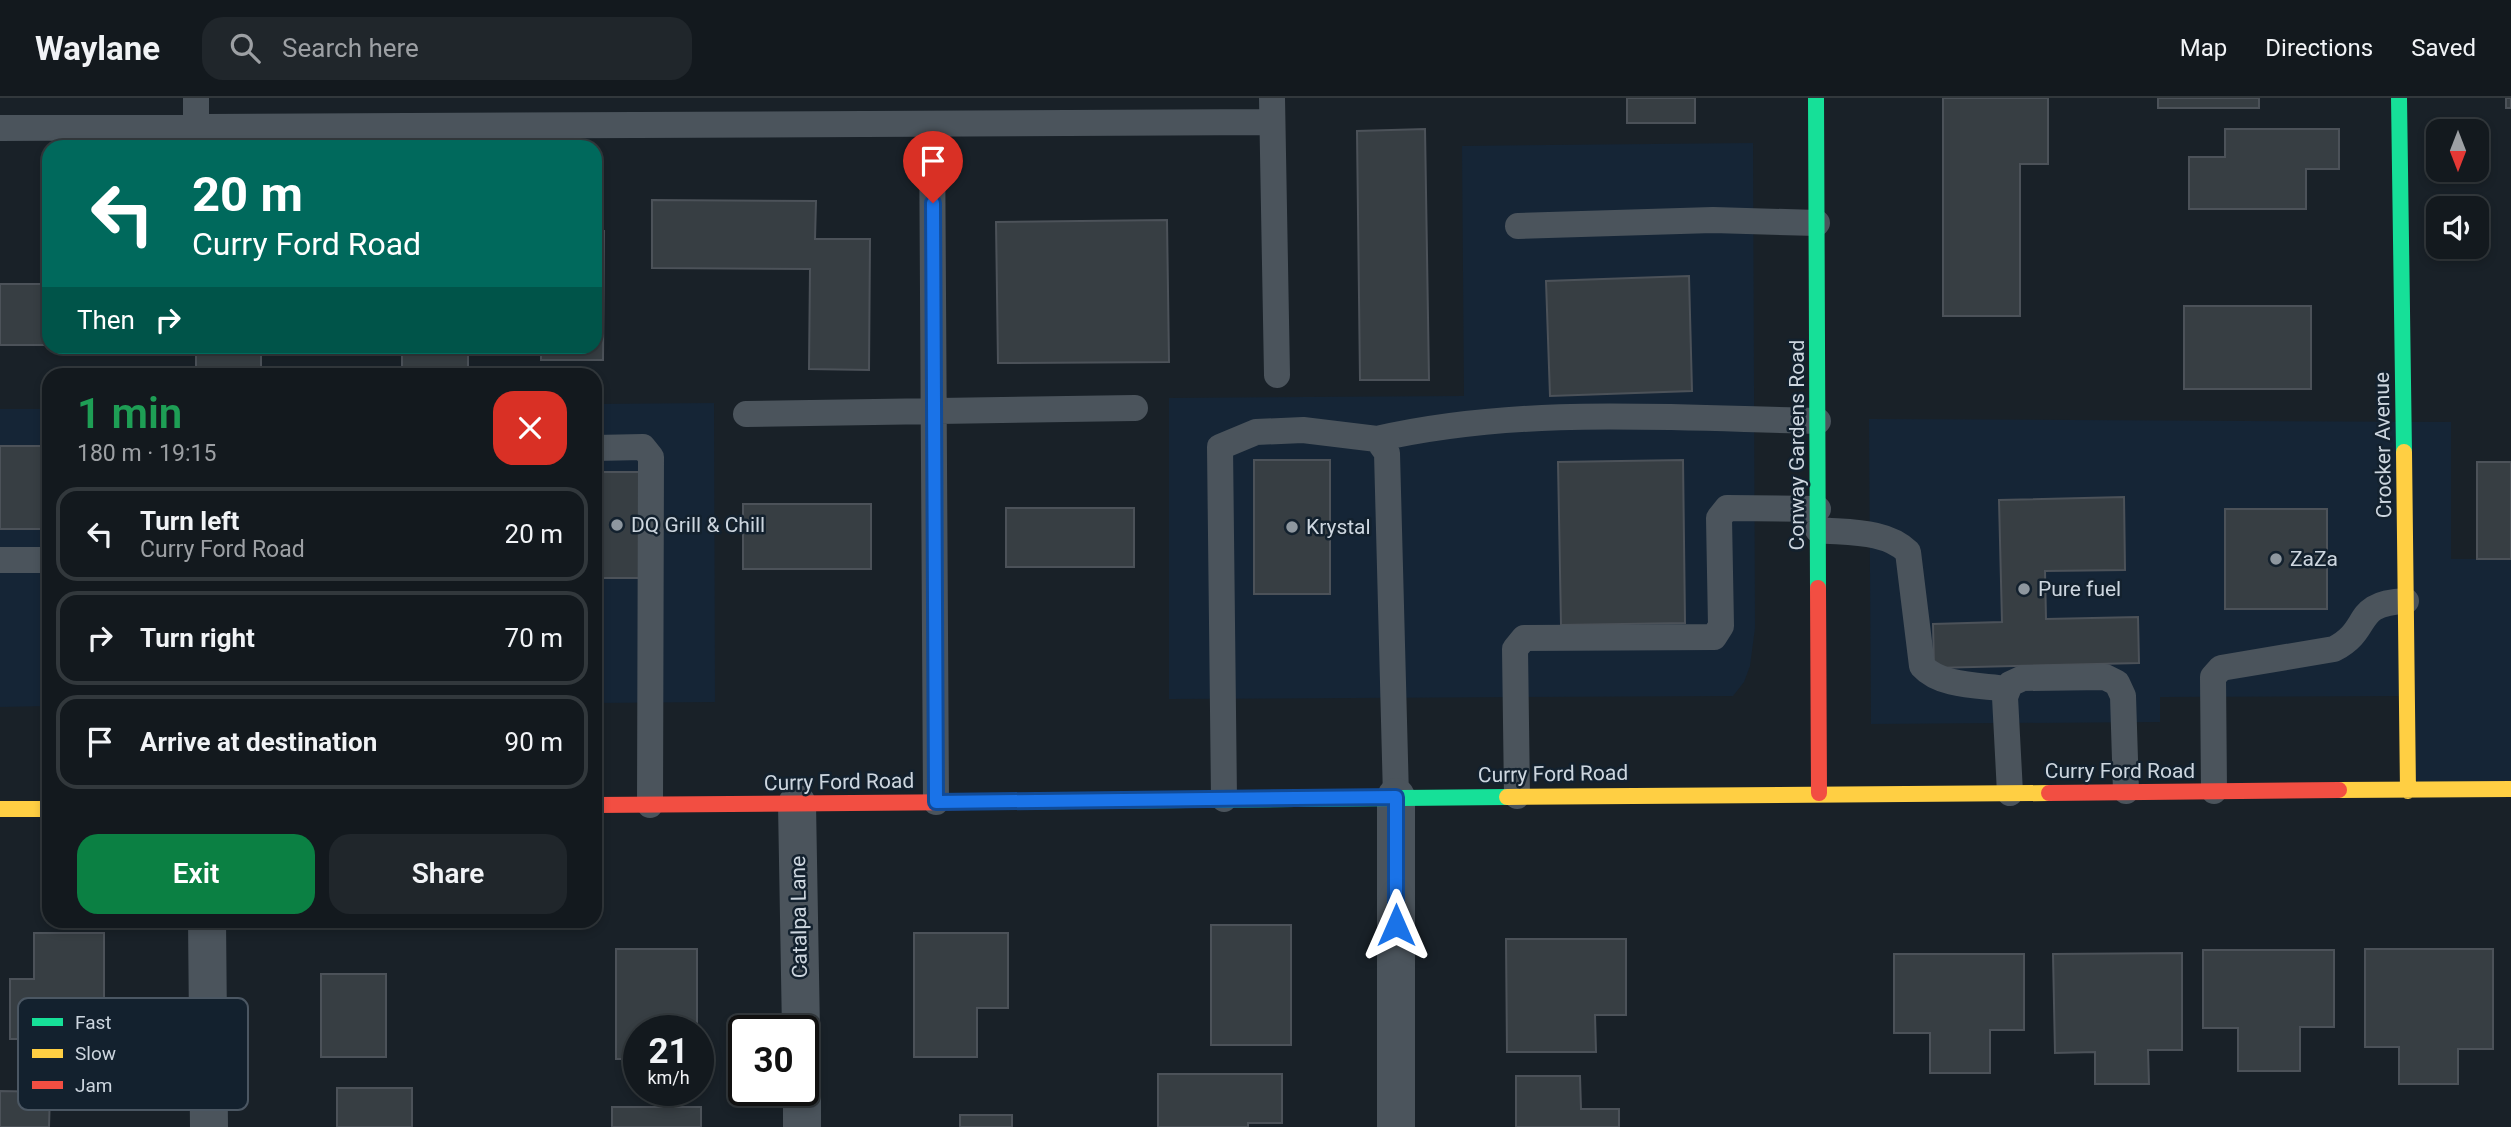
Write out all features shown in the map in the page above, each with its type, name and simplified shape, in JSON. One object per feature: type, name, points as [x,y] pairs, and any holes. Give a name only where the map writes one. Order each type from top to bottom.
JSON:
[{"type":"street","name":"Conway Gardens Road","points":[[1816,98],[1819,793]]},
{"type":"street","name":"Crocker Avenue","points":[[2399,98],[2408,791]]},
{"type":"street","name":"Curry Ford Road","points":[[602,805],[2511,789]]},
{"type":"street","points":[[1396,797],[1396,1127]]},
{"type":"street","name":"Catalpa Lane","points":[[797,804],[801,1015]]},
{"type":"street","points":[[0,809],[42,809]]},
{"type":"street","points":[[207,928],[208,998]]},
{"type":"street","points":[[802,1106],[802,1127]]},
{"type":"lane","points":[[196,98],[196,128]]},
{"type":"lane","points":[[0,128],[932,124],[1272,110],[1277,375]]},
{"type":"lane","points":[[932,124],[936,802]]},
{"type":"lane","points":[[1518,226],[1713,220],[1817,223]]},
{"type":"lane","points":[[746,414],[1135,408]]},
{"type":"lane","points":[[1224,799],[1220,447],[1256,432],[1303,430],[1377,439],[1437,425],[1514,419],[1641,417],[1818,421]]},
{"type":"lane","points":[[1377,439],[1387,453],[1396,797]]},
{"type":"lane","points":[[602,449],[643,447],[651,457],[650,805]]},
{"type":"lane","points":[[1517,796],[1515,649],[1524,638],[1714,637],[1721,626],[1719,518],[1727,508],[1818,519],[1878,535],[1902,546],[1908,552],[1922,666],[1929,674],[1945,680],[2007,689],[2023,678],[2105,677],[2117,683],[2123,696],[2126,791]]},
{"type":"lane","points":[[0,560],[42,560]]},
{"type":"lane","points":[[2214,791],[2213,677],[2221,668],[2334,649],[2348,642],[2370,610],[2382,602],[2406,601]]},
{"type":"lane","points":[[2007,689],[2010,793]]},
{"type":"shaded area","points":[[1753,143],[1755,628],[1750,666],[1744,682],[1733,696],[1169,699],[1169,398],[1464,396],[1462,146]]},
{"type":"shaded area","points":[[714,403],[715,702],[602,703],[602,404]]},
{"type":"shaded area","points":[[0,409],[42,409],[42,706],[0,707]]},
{"type":"shaded area","points":[[1869,419],[2451,422],[2451,559],[2511,559],[2511,785],[2405,786],[2403,696],[2160,697],[2160,722],[1871,724]]},
{"type":"building","points":[[1627,98],[1695,98],[1695,123],[1627,123]]},
{"type":"building","points":[[1943,98],[2048,98],[2048,164],[2020,164],[2020,316],[1943,316]]},
{"type":"building","points":[[2158,98],[2259,98],[2259,108],[2158,108]]},
{"type":"building","points":[[2506,98],[2511,98],[2511,108],[2506,108]]},
{"type":"building","points":[[1425,129],[1429,380],[1360,380],[1357,131]]},
{"type":"building","points":[[2225,129],[2339,129],[2339,169],[2306,169],[2306,209],[2189,209],[2189,157],[2225,157]]},
{"type":"building","points":[[652,200],[816,201],[815,239],[870,239],[869,370],[809,369],[810,269],[652,268]]},
{"type":"building","points":[[1167,220],[1169,362],[998,363],[996,222]]},
{"type":"building","points":[[604,231],[603,360],[541,360],[541,354],[602,354]]},
{"type":"building","points":[[1689,276],[1692,391],[1550,396],[1546,281]]},
{"type":"building","points":[[0,284],[42,284],[42,345],[0,345]]},
{"type":"building","points":[[2184,306],[2311,306],[2311,389],[2184,389]]},
{"type":"building","points":[[196,354],[261,354],[261,368],[196,368]]},
{"type":"building","points":[[402,354],[468,354],[468,368],[402,368]]},
{"type":"building","points":[[0,446],[42,446],[42,529],[0,529]]},
{"type":"building","name":"Krystal","points":[[1254,460],[1330,460],[1330,594],[1254,594]]},
{"type":"building","points":[[1683,460],[1685,623],[1561,625],[1558,462]]},
{"type":"building","points":[[2477,462],[2511,462],[2511,559],[2477,559]]},
{"type":"building","name":"DQ Grill & Chill","points":[[602,472],[639,472],[639,578],[602,578]]},
{"type":"building","points":[[2124,497],[2125,570],[2045,571],[2046,619],[2138,617],[2139,663],[1934,668],[1933,624],[2002,622],[1999,500]]},
{"type":"building","points":[[743,504],[871,504],[871,569],[743,569]]},
{"type":"building","points":[[1006,508],[1134,508],[1134,567],[1006,567]]},
{"type":"building","name":"ZaZa","points":[[2225,509],[2327,509],[2327,609],[2225,609]]},
{"type":"building","points":[[1211,925],[1291,925],[1291,1045],[1211,1045]]},
{"type":"building","points":[[34,933],[104,933],[104,998],[18,998],[18,1039],[10,1039],[10,979],[34,979]]},
{"type":"building","points":[[914,933],[1008,933],[1008,1008],[977,1008],[977,1057],[914,1057]]},
{"type":"building","points":[[1506,939],[1626,939],[1626,1015],[1595,1015],[1596,1052],[1507,1052]]},
{"type":"building","points":[[616,949],[697,949],[697,1015],[623,1015],[623,1059],[616,1059]]},
{"type":"building","points":[[2365,949],[2493,949],[2493,1049],[2458,1049],[2458,1084],[2399,1084],[2399,1047],[2365,1047]]},
{"type":"building","points":[[2203,950],[2334,950],[2334,1027],[2300,1027],[2300,1071],[2238,1071],[2238,1028],[2203,1028]]},
{"type":"building","points":[[2182,953],[2182,1050],[2148,1050],[2149,1084],[2095,1084],[2095,1052],[2055,1053],[2053,954]]},
{"type":"building","points":[[1894,954],[2024,954],[2024,1030],[1990,1030],[1990,1073],[1930,1073],[1930,1033],[1894,1033]]},
{"type":"building","points":[[321,974],[386,974],[386,1057],[321,1057]]},
{"type":"building","points":[[1158,1074],[1282,1074],[1282,1123],[1248,1123],[1248,1127],[1158,1127]]},
{"type":"building","points":[[1516,1076],[1580,1076],[1581,1109],[1619,1109],[1619,1127],[1516,1127]]},
{"type":"building","points":[[337,1088],[412,1088],[412,1127],[337,1127]]},
{"type":"building","points":[[0,1091],[18,1091],[18,1110],[49,1110],[49,1127],[0,1127]]},
{"type":"building","points":[[612,1107],[701,1107],[701,1127],[612,1127]]},
{"type":"building","points":[[960,1115],[1012,1115],[1012,1127],[960,1127]]},
{"type":"traffic: fast","points":[[1816,98],[1818,588]]},
{"type":"traffic: fast","points":[[2399,98],[2404,452]]},
{"type":"traffic: fast","points":[[972,802],[1507,797]]},
{"type":"traffic: slow","points":[[2404,452],[2408,791]]},
{"type":"traffic: slow","points":[[2339,790],[2511,789]]},
{"type":"traffic: slow","points":[[1507,797],[2049,793]]},
{"type":"traffic: slow","points":[[0,809],[42,809]]},
{"type":"traffic: jam","points":[[1818,588],[1819,793]]},
{"type":"traffic: jam","points":[[2049,793],[2339,790]]},
{"type":"traffic: jam","points":[[602,805],[972,802]]},
{"type":"place","name":"DQ Grill & Chill","points":[[617,525]]},
{"type":"place","name":"Krystal","points":[[1292,527]]},
{"type":"place","name":"ZaZa","points":[[2276,559]]},
{"type":"place","name":"Pure fuel","points":[[2024,589]]},
{"type":"route","points":[[933,203],[936,802],[1396,797],[1396,925]]}]
